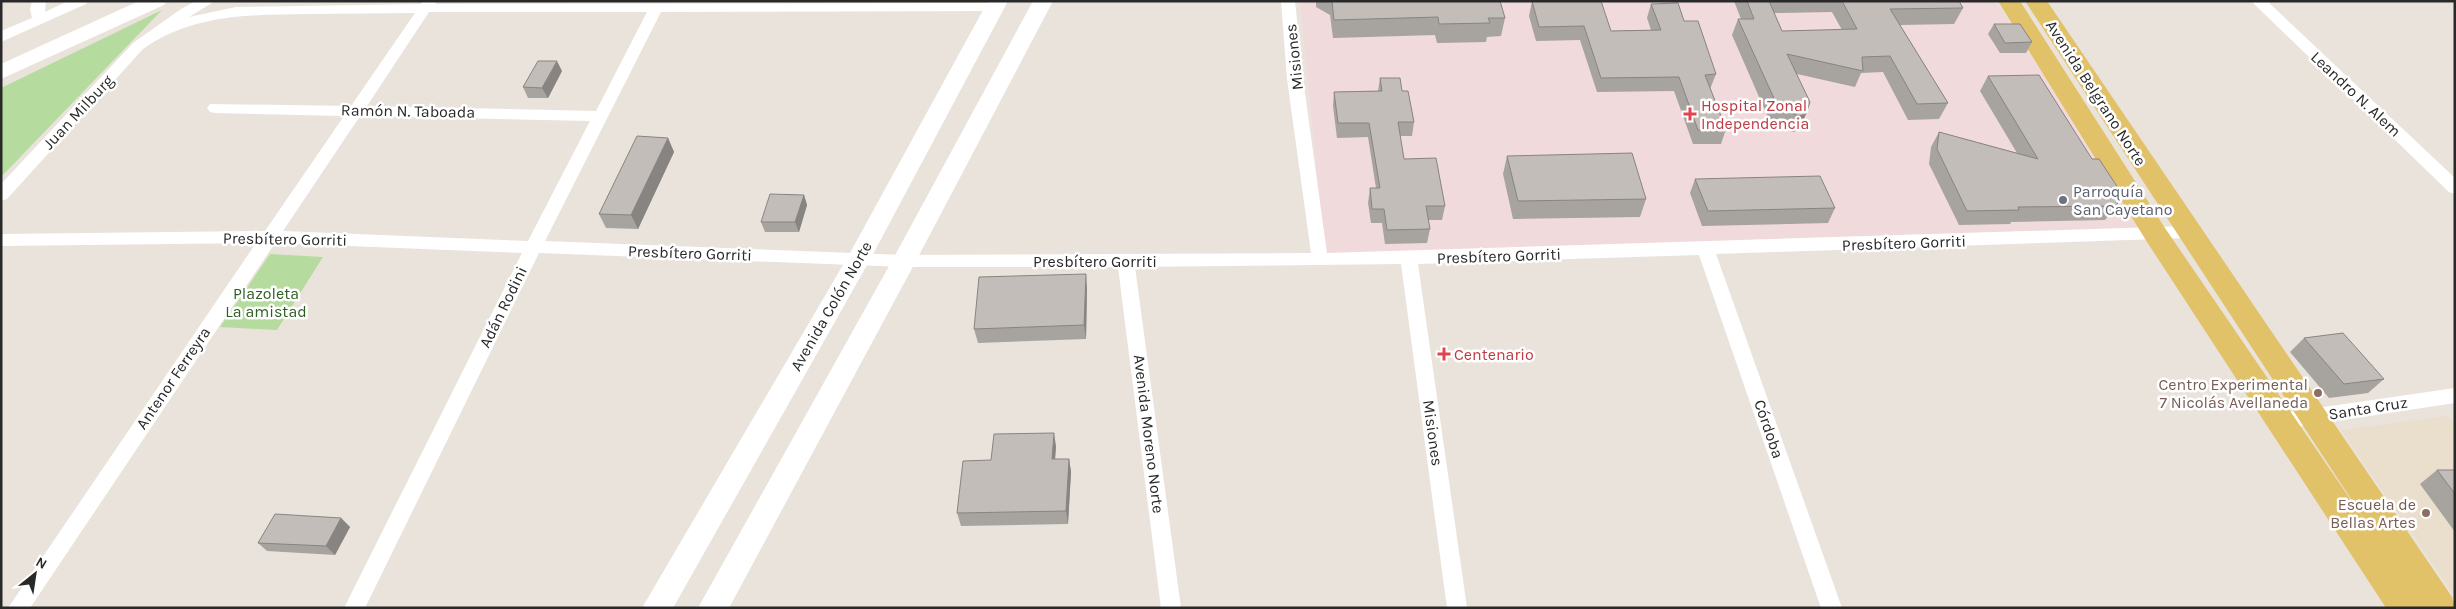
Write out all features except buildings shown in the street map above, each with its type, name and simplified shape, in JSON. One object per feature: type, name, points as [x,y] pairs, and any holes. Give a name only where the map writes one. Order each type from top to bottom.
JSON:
[{"type":"main road","points":[[1,54],[119,1]]},
{"type":"main road","points":[[1,72],[157,1]]},
{"type":"main road","points":[[714,608],[904,261],[1043,1]]},
{"type":"main road","name":"Avenida Belgrano Norte","points":[[2008,1],[2156,235],[2282,421],[2405,608]]},
{"type":"main road","name":"Avenida Belgrano Norte","points":[[2036,1],[2440,608]]},
{"type":"main road","name":"Avenida Colón Norte","points":[[657,608],[859,258],[996,4]]},
{"type":"street","points":[[39,1],[37,9],[39,19]]},
{"type":"street","points":[[1,37],[81,1]]},
{"type":"street","name":"Juan Milburg","points":[[1,195],[138,46],[186,12],[208,1]]},
{"type":"street","name":"Misiones","points":[[1288,1],[1294,74],[1320,260]]},
{"type":"street","name":"Leandro N. Alem","points":[[2258,1],[2455,188]]},
{"type":"street","points":[[158,32],[194,20],[236,11],[428,5],[656,8],[696,4],[996,4]]},
{"type":"street","name":"Antenor Ferreyra","points":[[18,608],[354,110],[428,5]]},
{"type":"street","name":"Adán Rodini","points":[[354,608],[533,248],[656,8]]},
{"type":"street","name":"Ramón N. Taboada","points":[[215,108],[600,116]]},
{"type":"street","name":"Presbítero Gorriti","points":[[1,240],[269,237],[904,261],[1126,261],[1320,260],[1706,250],[2156,235],[2188,232]]},
{"type":"street","name":"Córdoba","points":[[1706,250],[1832,608]]},
{"type":"street","name":"Misiones","points":[[1409,258],[1458,608]]},
{"type":"street","name":"Avenida Moreno Norte","points":[[1126,261],[1171,608]]},
{"type":"street","name":"Santa Cruz","points":[[2282,421],[2455,395]]},
{"type":"shaded area","name":"Hospital Zonal Independencia","points":[[1300,1],[1995,1],[2142,227],[1325,254]]},
{"type":"shaded area","name":"Escuela de Bellas Artes","points":[[2447,416],[2455,423],[2455,597],[2341,430]]},
{"type":"green space","points":[[162,10],[1,177],[1,88]]},
{"type":"green space","name":"Plazoleta La amistad","points":[[270,254],[323,257],[277,330],[220,327]]},
{"type":"place","name":"Hospital Zonal Independencia","points":[[1690,114]]},
{"type":"place","name":"Parroquía San Cayetano","points":[[2063,200]]},
{"type":"place","name":"Centenario","points":[[1444,354]]},
{"type":"place","name":"Centro Experimental 7 Nicolás Avellaneda","points":[[2318,393]]},
{"type":"place","name":"Escuela de Bellas Artes","points":[[2426,513]]}]
